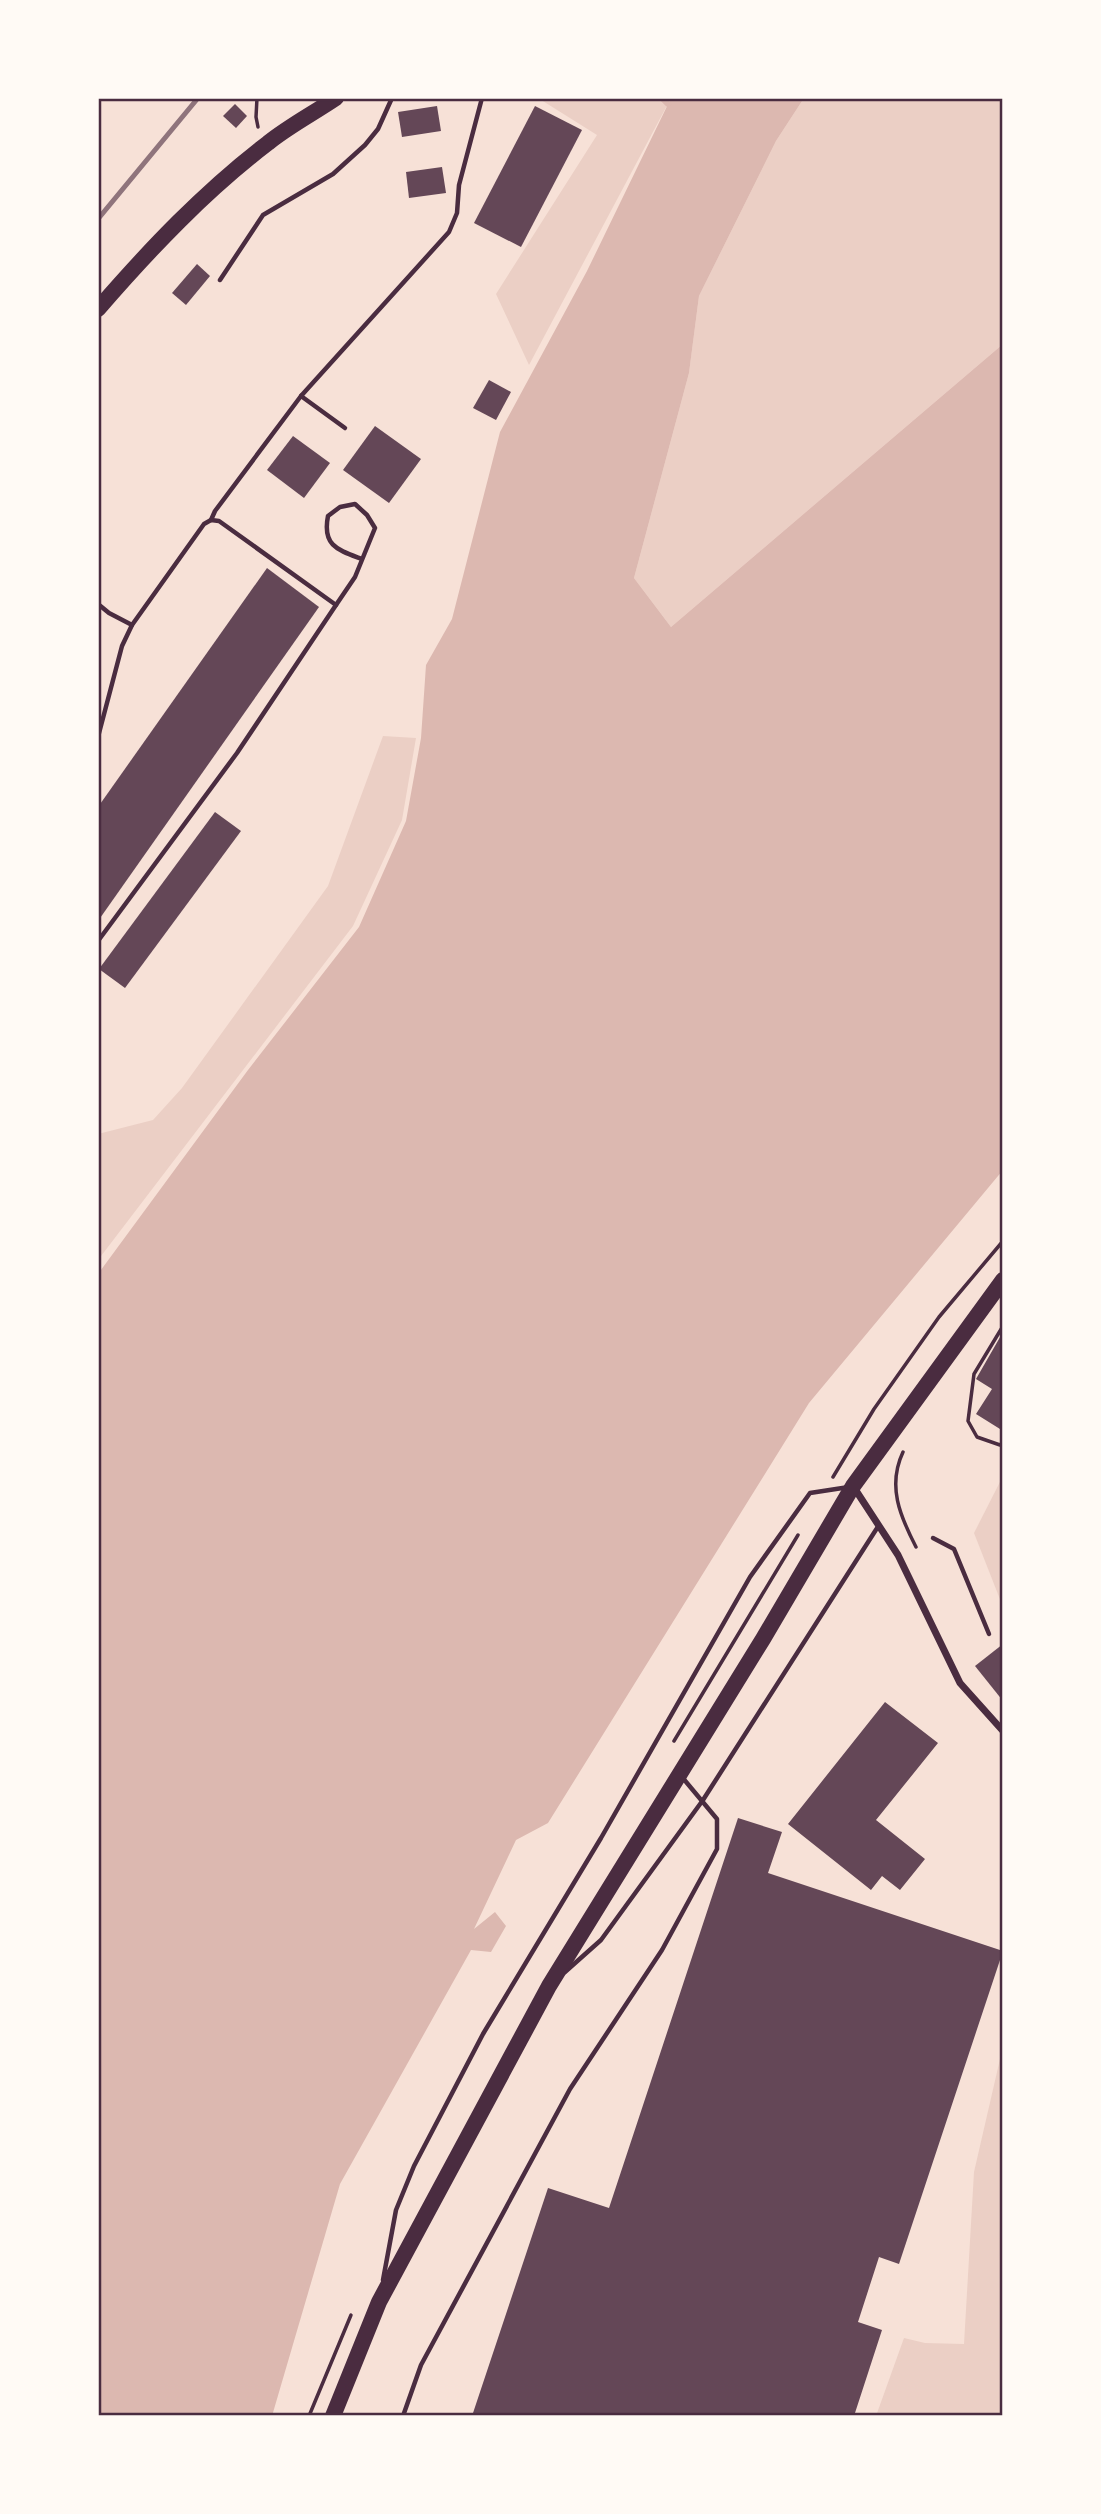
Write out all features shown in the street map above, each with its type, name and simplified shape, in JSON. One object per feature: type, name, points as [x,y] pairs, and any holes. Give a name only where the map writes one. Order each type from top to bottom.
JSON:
[{"type":"main road","points":[[98,309],[143,257],[199,201],[269,142],[335,98]]},
{"type":"main road","points":[[333,2416],[379,2302],[549,1986],[853,1486],[1003,1280]]},
{"type":"street","points":[[853,1486],[904,1566],[960,1683],[1003,1731]]},
{"type":"lane","points":[[220,280],[263,215],[333,174],[365,145],[378,129],[392,98]]},
{"type":"lane","points":[[98,737],[122,646],[132,625],[168,570],[204,524],[211,520],[300,396],[449,232],[457,213],[459,185],[482,98]]},
{"type":"lane","points":[[300,396],[345,428]]},
{"type":"lane","points":[[98,941],[237,753],[355,577],[375,528],[367,515],[355,504],[340,507],[328,516],[325,530],[330,543],[362,559]]},
{"type":"lane","points":[[211,520],[219,521],[336,606]]},
{"type":"lane","points":[[98,604],[108,613],[132,625]]},
{"type":"lane","points":[[379,2302],[396,2210],[414,2166],[490,2022],[601,1838],[750,1577],[810,1493],[853,1486]]},
{"type":"lane","points":[[549,1986],[601,1940],[703,1800],[879,1525]]},
{"type":"lane","points":[[933,1538],[954,1549],[989,1634]]},
{"type":"lane","points":[[403,2416],[421,2365],[570,2089],[662,1950],[717,1849],[717,1819],[679,1774]]},
{"type":"path","points":[[257,98],[256,117],[260,129]]},
{"type":"path","points":[[1003,1326],[974,1374],[968,1421],[977,1437],[1000,1445],[1003,1441]]},
{"type":"path","points":[[906,1447],[897,1465],[895,1495],[903,1521],[916,1547]]},
{"type":"shaded area","points":[[538,98],[671,98],[529,365],[496,294],[597,135]]},
{"type":"shaded area","points":[[671,98],[804,98],[776,141],[699,296],[689,373],[634,578],[671,627],[1003,344],[1003,1170],[809,1403],[548,1823],[516,1840],[474,1929],[495,1912],[506,1926],[491,1952],[471,1950],[340,2184],[272,2416],[98,2416],[98,1274],[248,1070],[359,927],[406,821],[421,738],[426,665],[452,619],[500,432],[587,271]]},
{"type":"shaded area","points":[[804,98],[1003,98],[1003,344],[671,627],[634,578],[689,373],[699,296],[776,141]]},
{"type":"shaded area","points":[[383,736],[416,738],[402,820],[353,926],[98,1260],[98,1134],[153,1120],[182,1088],[328,886]]},
{"type":"shaded area","points":[[1003,1476],[1003,1607],[974,1533]]},
{"type":"shaded area","points":[[1003,2046],[1003,2416],[876,2416],[904,2338],[925,2343],[964,2344],[974,2172]]},
{"type":"building","points":[[235,104],[247,116],[236,128],[223,116]]},
{"type":"building","points":[[437,106],[441,131],[402,137],[398,112]]},
{"type":"building","points":[[535,106],[582,130],[521,247],[474,223]]},
{"type":"building","points":[[442,167],[446,193],[409,198],[406,172]]},
{"type":"building","points":[[197,264],[210,276],[186,305],[172,293]]},
{"type":"building","points":[[489,380],[511,392],[496,420],[473,408]]},
{"type":"building","points":[[375,426],[421,459],[389,503],[343,470]]},
{"type":"building","points":[[293,436],[330,463],[304,498],[267,470]]},
{"type":"building","points":[[267,568],[319,607],[98,921],[98,807]]},
{"type":"building","points":[[215,812],[241,831],[125,988],[99,969]]},
{"type":"building","points":[[1003,1332],[1003,1424],[1000,1429],[976,1414],[992,1389],[976,1379]]},
{"type":"building","points":[[1003,1644],[1003,1701],[975,1666]]},
{"type":"building","points":[[885,1702],[938,1743],[876,1820],[925,1859],[900,1890],[882,1876],[871,1890],[788,1824]]},
{"type":"building","points":[[738,1818],[782,1832],[768,1873],[1003,1951],[899,2264],[879,2257],[858,2322],[882,2330],[854,2416],[472,2416],[548,2188],[609,2208]]},
{"type":"waterway","points":[[662,98],[668,104]]},
{"type":"railway","points":[[98,219],[198,98]]}]
